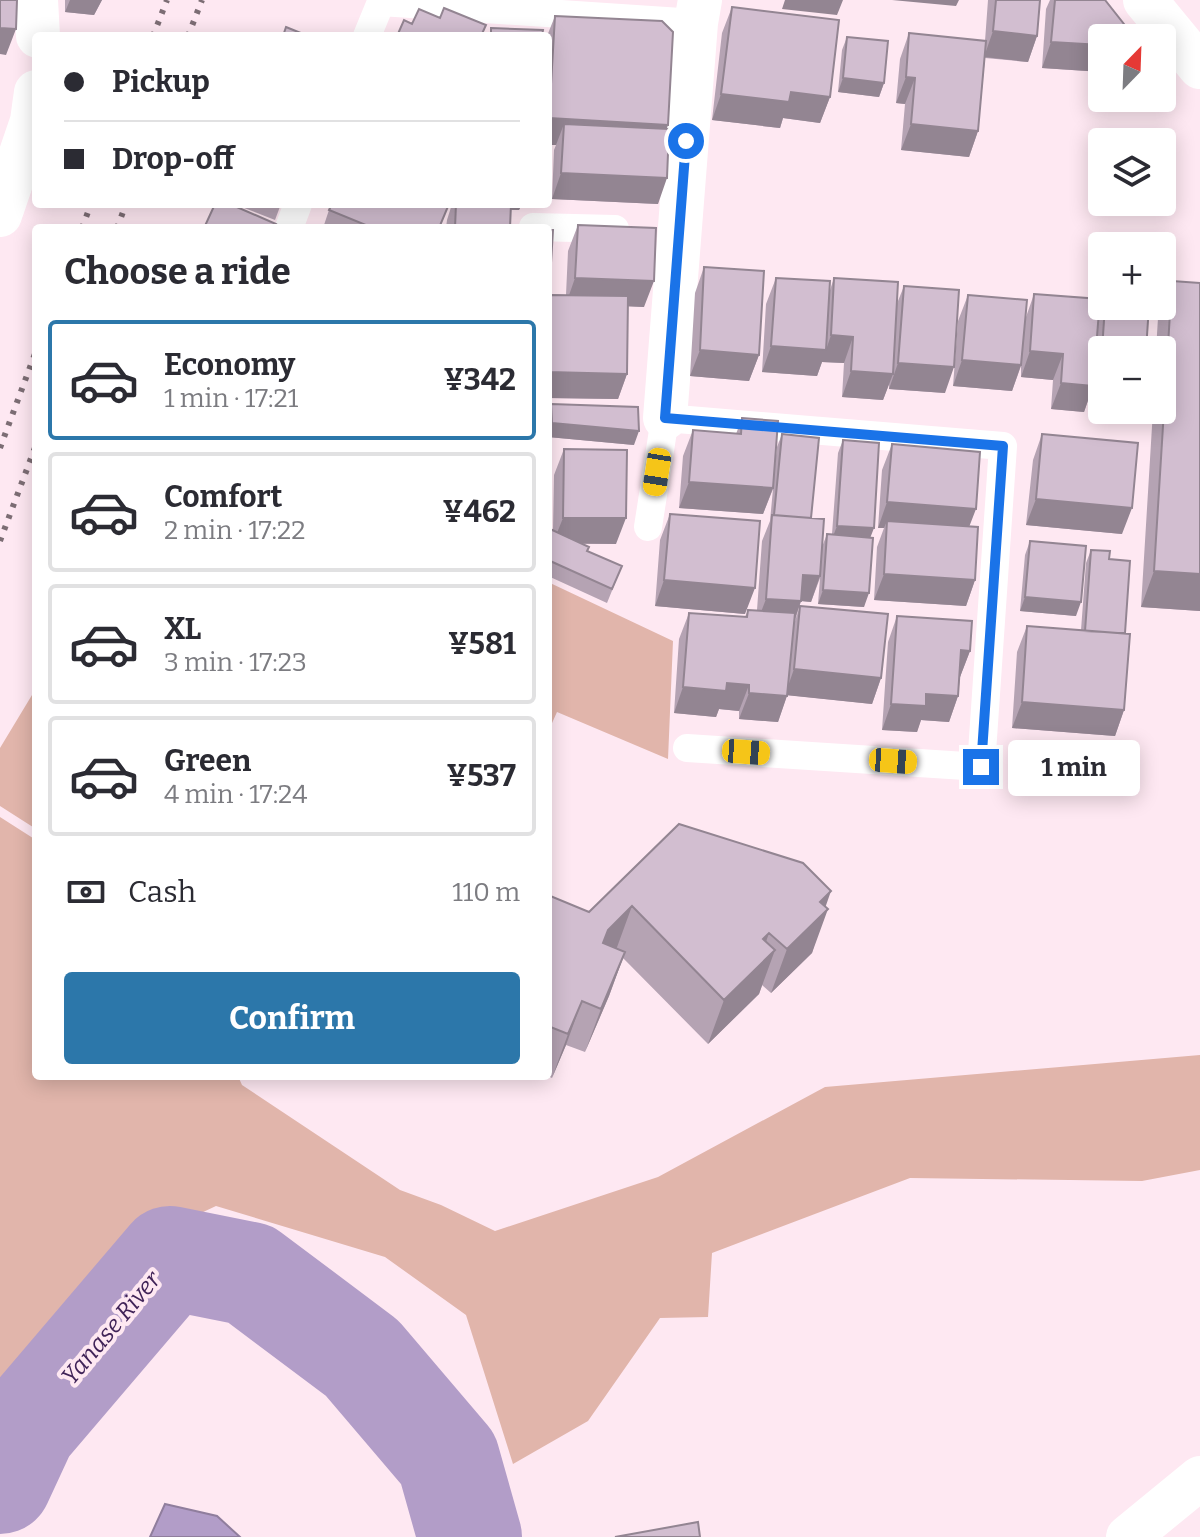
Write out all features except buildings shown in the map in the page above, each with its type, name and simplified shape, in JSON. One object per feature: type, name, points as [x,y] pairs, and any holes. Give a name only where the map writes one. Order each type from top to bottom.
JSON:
[{"type":"street","points":[[36,0],[38,32]]},
{"type":"street","points":[[1145,0],[1200,67]]},
{"type":"street","points":[[665,418],[655,231],[698,11]]},
{"type":"street","points":[[0,215],[32,121]]},
{"type":"street","points":[[1128,1537],[1200,1478]]},
{"type":"lane","points":[[369,32],[381,2],[698,11]]},
{"type":"lane","points":[[552,228],[655,231]]},
{"type":"lane","points":[[648,527],[665,418],[1003,446],[981,767],[687,748]]},
{"type":"shaded area","points":[[552,584],[673,641],[668,759],[557,712],[552,723]]},
{"type":"shaded area","points":[[32,695],[32,826],[0,806],[0,748]]},
{"type":"shaded area","points":[[0,817],[32,837],[32,1080],[240,1080],[242,1085],[400,1190],[441,1205],[495,1231],[658,1177],[825,1087],[1200,1055],[1200,1170],[1142,1181],[910,1178],[712,1253],[708,1317],[660,1318],[588,1421],[513,1464],[466,1315],[385,1257],[216,1206],[124,1249],[14,1394],[0,1423]]},
{"type":"shaded area","points":[[165,1504],[217,1516],[240,1537],[150,1537]]},
{"type":"waterway","name":"Yanase River","points":[[0,1482],[25,1428],[170,1258],[250,1274],[362,1358],[448,1459],[470,1537]]},
{"type":"railway","points":[[155,32],[167,0]]},
{"type":"railway","points":[[190,32],[202,0]]},
{"type":"railway","points":[[84,224],[90,208]]},
{"type":"railway","points":[[118,224],[124,208]]},
{"type":"railway","points":[[0,448],[32,362]]},
{"type":"railway","points":[[0,541],[32,456]]},
{"type":"route","points":[[686,141],[665,418],[1003,446],[981,767]]}]
